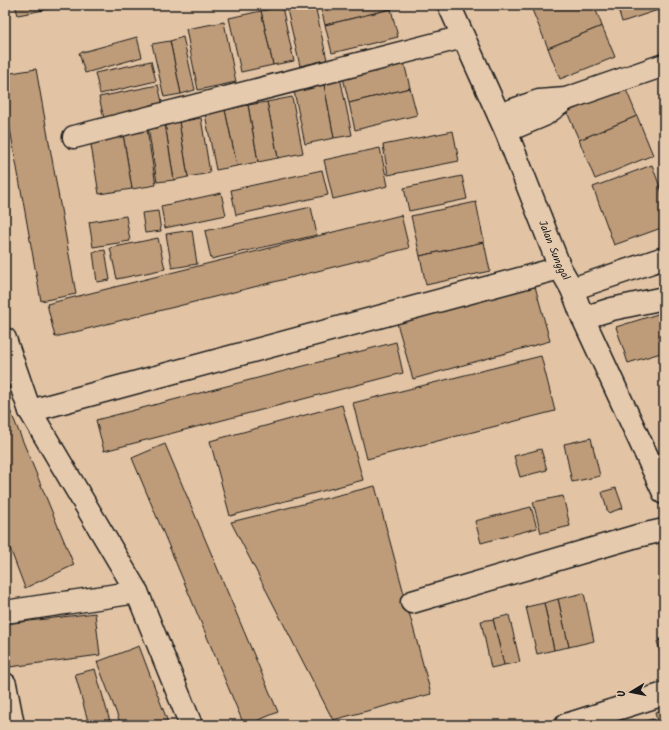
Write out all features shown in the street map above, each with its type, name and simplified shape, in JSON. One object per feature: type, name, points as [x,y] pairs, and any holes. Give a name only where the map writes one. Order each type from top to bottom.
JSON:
[{"type":"street","name":"Jalan Sunggal","points":[[449,5],[502,123],[560,268],[572,289],[583,318],[664,493]]},
{"type":"street","points":[[74,136],[463,36]]},
{"type":"street","points":[[502,123],[544,115],[566,99],[664,65]]},
{"type":"street","points":[[572,289],[664,258]]},
{"type":"street","points":[[30,411],[560,268]]},
{"type":"street","points":[[583,318],[612,309],[664,298]]},
{"type":"street","points":[[5,339],[30,411],[138,592],[191,725]]},
{"type":"street","points":[[412,602],[637,536],[664,530]]},
{"type":"street","points":[[5,612],[138,592]]},
{"type":"street","points":[[5,684],[13,725]]},
{"type":"street","points":[[566,725],[664,694]]},
{"type":"building","points":[[15,5],[53,5],[54,8],[18,15]]},
{"type":"building","points":[[286,5],[315,5],[327,60],[300,66]]},
{"type":"building","points":[[320,5],[390,5],[391,9],[325,25]]},
{"type":"building","points":[[530,5],[594,5],[602,26],[548,48]]},
{"type":"building","points":[[617,5],[653,5],[655,11],[622,22]]},
{"type":"building","points":[[653,5],[664,5],[664,9],[655,11]]},
{"type":"building","points":[[282,7],[294,61],[273,65],[261,11]]},
{"type":"building","points":[[391,9],[398,37],[332,53],[325,25]]},
{"type":"building","points":[[261,11],[273,65],[241,72],[229,18]]},
{"type":"building","points":[[224,22],[236,82],[198,90],[186,29]]},
{"type":"building","points":[[602,26],[615,57],[560,79],[548,48]]},
{"type":"building","points":[[137,37],[142,57],[85,73],[79,53]]},
{"type":"building","points":[[183,37],[195,90],[181,94],[170,41]]},
{"type":"building","points":[[170,41],[181,94],[164,97],[152,44]]},
{"type":"building","points":[[403,58],[410,88],[349,103],[342,73]]},
{"type":"building","points":[[151,61],[156,81],[100,94],[95,73]]},
{"type":"building","points":[[36,69],[76,294],[41,301],[5,101],[5,74]]},
{"type":"building","points":[[340,77],[352,135],[334,138],[323,80]]},
{"type":"building","points":[[323,80],[334,138],[305,144],[293,86]]},
{"type":"building","points":[[158,85],[164,110],[105,123],[99,97]]},
{"type":"building","points":[[625,87],[637,116],[579,140],[567,112]]},
{"type":"building","points":[[410,88],[417,115],[355,130],[349,103]]},
{"type":"building","points":[[292,97],[303,153],[278,158],[267,102]]},
{"type":"building","points":[[267,102],[278,158],[258,162],[248,105]]},
{"type":"building","points":[[248,105],[258,162],[237,166],[225,110]]},
{"type":"building","points":[[225,110],[237,166],[216,170],[205,114]]},
{"type":"building","points":[[637,116],[653,155],[595,179],[579,140]]},
{"type":"building","points":[[201,118],[210,173],[188,177],[179,122]]},
{"type":"building","points":[[179,122],[188,177],[174,180],[165,124]]},
{"type":"building","points":[[165,124],[174,180],[157,182],[148,127]]},
{"type":"building","points":[[147,130],[156,185],[132,189],[123,134]]},
{"type":"building","points":[[453,131],[459,161],[388,175],[383,145]]},
{"type":"building","points":[[123,134],[132,189],[99,194],[90,139]]},
{"type":"building","points":[[380,148],[388,186],[333,199],[324,160]]},
{"type":"building","points":[[652,165],[664,198],[664,227],[614,245],[593,187]]},
{"type":"building","points":[[322,170],[328,195],[236,215],[231,190]]},
{"type":"building","points":[[462,176],[467,199],[409,211],[404,188]]},
{"type":"building","points":[[221,193],[226,215],[165,228],[161,206]]},
{"type":"building","points":[[476,202],[484,242],[420,256],[411,216]]},
{"type":"building","points":[[311,207],[317,235],[211,259],[205,231]]},
{"type":"building","points":[[158,211],[161,231],[145,233],[142,213]]},
{"type":"building","points":[[401,215],[409,248],[55,337],[47,304]]},
{"type":"building","points":[[126,216],[130,241],[93,247],[89,222]]},
{"type":"building","points":[[192,230],[197,264],[172,268],[166,234]]},
{"type":"building","points":[[158,238],[165,269],[117,279],[110,248]]},
{"type":"building","points":[[484,242],[490,271],[426,285],[420,256]]},
{"type":"building","points":[[105,250],[110,280],[97,282],[93,252]]},
{"type":"building","points":[[533,279],[550,341],[413,379],[395,316]]},
{"type":"building","points":[[664,312],[664,352],[628,363],[616,327]]},
{"type":"building","points":[[396,342],[403,373],[104,451],[96,420]]},
{"type":"building","points":[[541,356],[555,411],[367,459],[353,403]]},
{"type":"building","points":[[5,398],[74,565],[25,588],[5,535]]},
{"type":"building","points":[[342,405],[363,480],[230,516],[210,441]]},
{"type":"building","points":[[591,438],[600,476],[572,482],[564,444]]},
{"type":"building","points":[[165,444],[278,712],[247,725],[244,725],[132,458]]},
{"type":"building","points":[[541,449],[547,470],[520,477],[514,456]]},
{"type":"building","points":[[375,486],[431,694],[333,720],[231,522]]},
{"type":"building","points":[[616,488],[623,508],[608,513],[602,492]]},
{"type":"building","points":[[563,496],[570,526],[541,533],[533,502]]},
{"type":"building","points":[[531,507],[537,528],[481,543],[475,521]]},
{"type":"building","points":[[584,593],[594,641],[569,647],[558,599]]},
{"type":"building","points":[[558,599],[569,647],[554,650],[544,603]]},
{"type":"building","points":[[544,603],[554,650],[537,654],[526,607]]},
{"type":"building","points":[[95,613],[100,655],[10,667],[5,624]]},
{"type":"building","points":[[509,615],[520,662],[504,665],[493,619]]},
{"type":"building","points":[[493,619],[504,665],[491,668],[481,621]]},
{"type":"building","points":[[664,639],[664,658],[662,659],[657,641]]},
{"type":"building","points":[[139,646],[169,725],[121,725],[97,662]]},
{"type":"building","points":[[95,669],[111,725],[89,725],[75,674]]},
{"type":"building","points":[[664,710],[664,725],[658,725],[655,712]]},
{"type":"building","points":[[653,719],[655,725],[632,725]]}]
